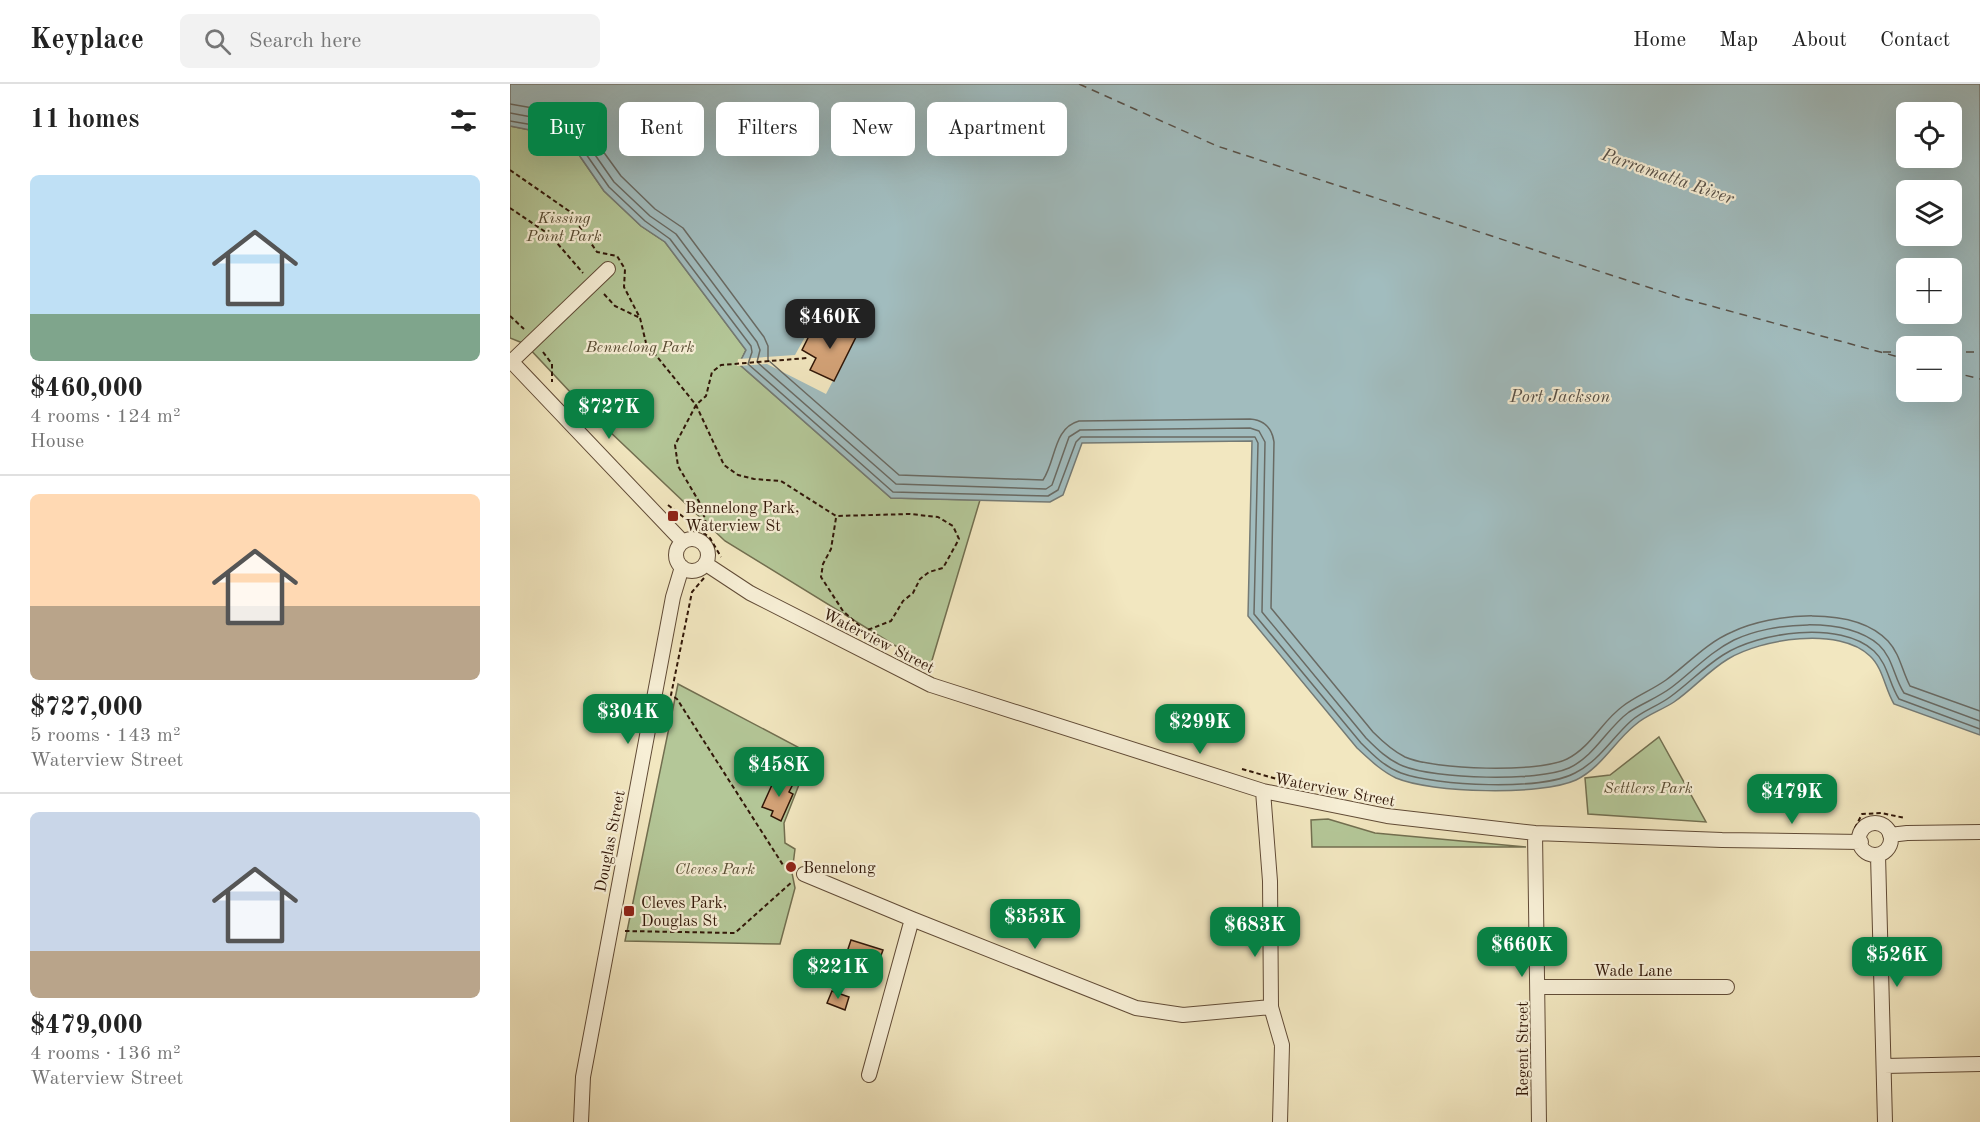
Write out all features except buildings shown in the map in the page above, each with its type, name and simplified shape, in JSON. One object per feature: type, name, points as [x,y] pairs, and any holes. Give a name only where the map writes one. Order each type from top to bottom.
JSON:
[{"type":"street","points":[[608,269],[511,361],[683,542]]},
{"type":"street","points":[[697,540],[706,545],[709,567],[697,571],[682,567],[676,555],[683,542],[697,540]]},
{"type":"street","name":"Douglas Street","points":[[581,1122],[583,1077],[609,930],[673,597],[682,567]]},
{"type":"street","name":"Waterview Street","points":[[709,567],[750,593],[931,686],[1263,791],[1387,816],[1535,833],[1722,840],[1861,842]]},
{"type":"street","points":[[1263,791],[1270,881],[1271,1007],[1282,1045],[1280,1122]]},
{"type":"street","points":[[1870,823],[1879,824],[1890,836],[1889,849],[1878,855],[1866,849],[1861,842],[1862,828],[1870,823]]},
{"type":"street","points":[[1890,836],[1907,832],[1980,832]]},
{"type":"street","name":"Regent Street","points":[[1535,833],[1539,1122]]},
{"type":"street","points":[[1878,855],[1885,1122]]},
{"type":"street","points":[[804,874],[1136,1008],[1183,1016],[1271,1007]]},
{"type":"street","points":[[869,1075],[912,919]]},
{"type":"street","name":"Wade Lane","points":[[1538,987],[1727,987]]},
{"type":"street","points":[[1884,1066],[1980,1064]]},
{"type":"path","points":[[510,170],[569,212],[597,252],[617,256],[625,269],[624,287],[640,318],[646,343],[696,405],[724,465],[738,475],[781,481],[836,516],[910,514],[938,517],[953,526],[959,539],[943,568],[929,572],[920,579],[913,593],[903,601],[891,621],[865,631],[857,646]]},
{"type":"path","points":[[510,208],[550,235],[578,270],[595,281],[615,306],[640,318]]},
{"type":"path","points":[[510,316],[534,340],[552,364],[552,385]]},
{"type":"path","points":[[702,531],[706,523],[702,505],[678,466],[675,445],[696,405],[706,396],[712,372],[721,365],[807,358]]},
{"type":"path","points":[[660,499],[702,531],[716,546],[726,562]]},
{"type":"path","points":[[836,516],[831,549],[823,564],[821,577],[843,611],[865,631]]},
{"type":"path","points":[[719,554],[692,592],[671,695],[677,699],[783,865],[804,874]]},
{"type":"path","points":[[1242,768],[1282,780]]},
{"type":"path","points":[[609,930],[735,933],[804,874]]},
{"type":"green space","name":"Bennelong Park","points":[[510,126],[528,130],[528,156],[580,156],[604,191],[641,226],[665,242],[746,350],[739,364],[891,498],[980,500],[930,667],[725,541],[588,411],[525,344],[510,338]]},
{"type":"green space","name":"Cleves Park","points":[[678,684],[811,754],[784,823],[785,843],[795,849],[792,873],[795,888],[780,944],[625,941]]},
{"type":"green space","name":"Settlers Park","points":[[1659,737],[1706,822],[1588,814],[1585,778],[1610,775]]},
{"type":"green space","points":[[1328,819],[1375,833],[1526,847],[1312,847],[1311,820]]},
{"type":"water","name":"Port Jackson","points":[[510,84],[1980,84],[1980,735],[1894,704],[1874,661],[1856,647],[1820,638],[1800,639],[1760,646],[1728,659],[1674,702],[1639,721],[1593,769],[1576,780],[1538,789],[1486,791],[1434,787],[1396,778],[1380,768],[1357,748],[1248,616],[1252,441],[1082,443],[1063,495],[1050,502],[891,498],[739,364],[746,350],[665,242],[641,226],[604,191],[580,156],[607,156],[607,102],[528,102],[528,130],[510,126]]},
{"type":"pier","points":[[800,322],[812,329],[814,326],[835,337],[842,323],[859,331],[826,394],[767,364],[737,366],[738,359],[795,355],[805,337],[794,332]]},
{"type":"ferry route","points":[[1079,84],[1217,146],[1678,297],[1896,356]]},
{"type":"ferry route","points":[[1883,352],[1896,352]]},
{"type":"ferry route","points":[[1962,352],[1980,352]]},
{"type":"ferry route","points":[[1962,374],[1980,379]]},
{"type":"place","name":"Bennelong Park, Waterview St","points":[[673,516]]},
{"type":"place","name":"Bennelong","points":[[791,867]]},
{"type":"place","name":"Cleves Park, Douglas St","points":[[629,911]]},
{"type":"water label","name":"Parramatta River","points":[[1668,176]]},
{"type":"park label","name":"Kissing Point Park","points":[[564,226]]}]
